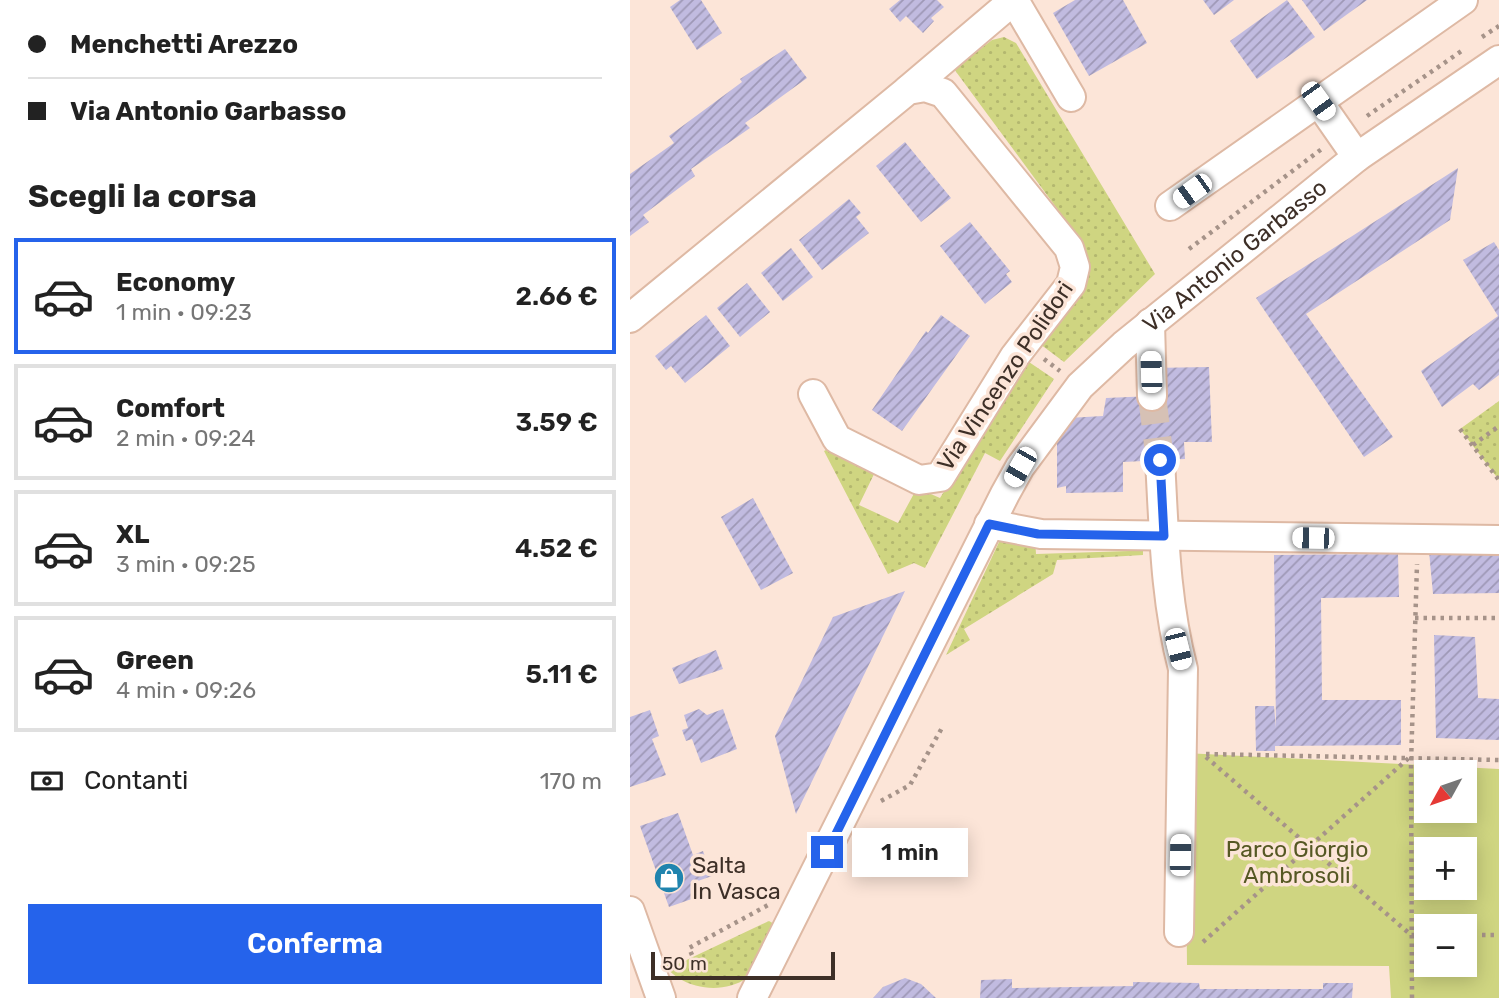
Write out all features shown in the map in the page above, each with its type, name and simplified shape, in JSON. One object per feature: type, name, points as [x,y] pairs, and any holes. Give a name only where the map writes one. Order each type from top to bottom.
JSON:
[{"type":"street","points":[[630,318],[1014,0],[1071,97]]},
{"type":"street","points":[[1171,206],[1463,0]]},
{"type":"street","name":"Via Antonio Garbasso","points":[[734,998],[757,992],[989,524],[1020,467],[1080,386],[1150,323],[1357,157],[1496,68]]},
{"type":"street","name":"Via Vincenzo Polidori","points":[[813,394],[837,439],[919,480],[940,477],[1024,345],[1071,284],[1075,267],[1069,248],[943,93],[925,88],[908,90]]},
{"type":"street","points":[[1318,101],[1357,157]]},
{"type":"street","points":[[1150,323],[1152,396]]},
{"type":"street","points":[[1160,460],[1171,617],[1183,669],[1189,939]]},
{"type":"street","points":[[989,524],[1038,534],[1499,540]]},
{"type":"street","points":[[630,911],[658,990],[679,998]]},
{"type":"path","points":[[1024,345],[1080,386]]},
{"type":"path","points":[[1472,445],[1499,426]]},
{"type":"path","points":[[1460,429],[1499,480]]},
{"type":"path","points":[[1412,998],[1411,756],[1417,539]]},
{"type":"path","points":[[1415,618],[1499,618]]},
{"type":"path","points":[[843,821],[910,785],[943,726]]},
{"type":"path","points":[[1411,935],[1203,754],[1411,756],[1499,760]]},
{"type":"path","points":[[1189,939],[1309,847],[1411,756]]},
{"type":"path","points":[[692,955],[689,948],[775,900]]},
{"type":"path","points":[[1477,935],[1499,935]]},
{"type":"green space","points":[[1004,37],[1016,43],[1155,274],[1064,362],[1040,344],[1078,237],[954,69],[992,40]]},
{"type":"green space","points":[[1026,360],[1054,379],[1000,461],[985,453],[925,568],[914,563],[888,574],[824,451],[832,447],[876,470],[859,505],[898,523],[917,488],[940,498]]},
{"type":"green space","points":[[1499,401],[1499,480],[1460,429]]},
{"type":"green space","points":[[1131,537],[1143,538],[1143,555],[1057,560],[1053,574],[964,629],[970,640],[946,655],[1000,540],[1035,538],[1036,554],[1129,551]]},
{"type":"green space","name":"Parco Giorgio Ambrosoli","points":[[1185,753],[1414,765],[1414,823],[1477,823],[1477,768],[1499,769],[1499,998],[1391,998],[1389,966],[1187,965]]},
{"type":"green space","points":[[769,921],[776,925],[759,959],[747,978],[735,984],[709,988],[696,986],[672,974],[657,952],[676,965]]},
{"type":"building","points":[[680,0],[701,0],[722,33],[697,50],[670,7]]},
{"type":"building","points":[[900,0],[937,0],[944,7],[931,18],[934,21],[923,33],[906,16],[900,22],[889,9]]},
{"type":"building","points":[[1075,0],[1123,0],[1147,43],[1089,76],[1053,13]]},
{"type":"building","points":[[1203,0],[1234,0],[1214,15]]},
{"type":"building","points":[[1287,0],[1315,37],[1257,79],[1230,41]]},
{"type":"building","points":[[1302,0],[1367,0],[1324,31]]},
{"type":"building","points":[[785,49],[807,78],[745,123],[750,128],[691,169],[695,176],[643,215],[649,222],[630,236],[630,174],[674,143],[669,136],[742,82],[740,79]]},
{"type":"building","points":[[905,142],[951,198],[921,222],[876,166]]},
{"type":"building","points":[[1458,168],[1450,220],[1306,314],[1393,437],[1364,457],[1256,298]]},
{"type":"building","points":[[849,199],[861,213],[856,217],[869,233],[822,270],[799,240]]},
{"type":"building","points":[[970,222],[1010,271],[1006,274],[1012,282],[985,304],[940,246]]},
{"type":"building","points":[[1494,242],[1499,250],[1499,375],[1479,390],[1473,384],[1442,407],[1421,371],[1498,316],[1463,260]]},
{"type":"building","points":[[791,248],[813,277],[783,301],[761,273]]},
{"type":"building","points":[[747,283],[770,312],[740,337],[717,308]]},
{"type":"building","points":[[706,315],[730,346],[685,383],[671,366],[666,370],[655,356]]},
{"type":"building","points":[[941,315],[970,336],[902,431],[872,410],[926,331],[928,333]]},
{"type":"building","points":[[1209,367],[1212,442],[1184,442],[1185,459],[1123,462],[1123,492],[1066,493],[1066,486],[1057,488],[1057,434],[1067,431],[1068,418],[1103,416],[1106,398],[1152,396],[1152,368]]},
{"type":"building","points":[[753,498],[793,573],[761,590],[721,517]]},
{"type":"building","points":[[1429,551],[1499,552],[1499,593],[1433,594]]},
{"type":"building","points":[[1398,554],[1399,597],[1321,598],[1322,700],[1401,700],[1401,745],[1275,746],[1275,751],[1256,751],[1255,706],[1274,706],[1276,728],[1274,555]]},
{"type":"building","points":[[905,591],[796,814],[775,736],[833,617]]},
{"type":"building","points":[[1434,635],[1475,637],[1478,698],[1499,699],[1499,740],[1436,738]]},
{"type":"building","points":[[716,650],[723,669],[679,684],[672,668]]},
{"type":"building","points":[[699,709],[707,715],[723,709],[737,749],[701,763],[692,739],[686,741],[682,730],[688,728],[684,715]]},
{"type":"building","points":[[650,710],[659,736],[652,739],[666,775],[630,787],[630,717]]},
{"type":"building","points":[[678,813],[693,855],[703,851],[712,876],[695,882],[700,896],[669,907],[640,826]]},
{"type":"building","points":[[905,978],[921,984],[936,998],[873,998],[883,987]]},
{"type":"building","points":[[1012,979],[1012,988],[1133,986],[1133,982],[1199,983],[1200,989],[1323,989],[1323,983],[1353,983],[1352,998],[980,998],[981,980]]},
{"type":"tunnel","points":[[1152,396],[1160,460]]},
{"type":"place","name":"Salta In Vasca","points":[[669,878]]},
{"type":"route","points":[[827,852],[989,524],[1038,534],[1164,536],[1160,460]]}]
